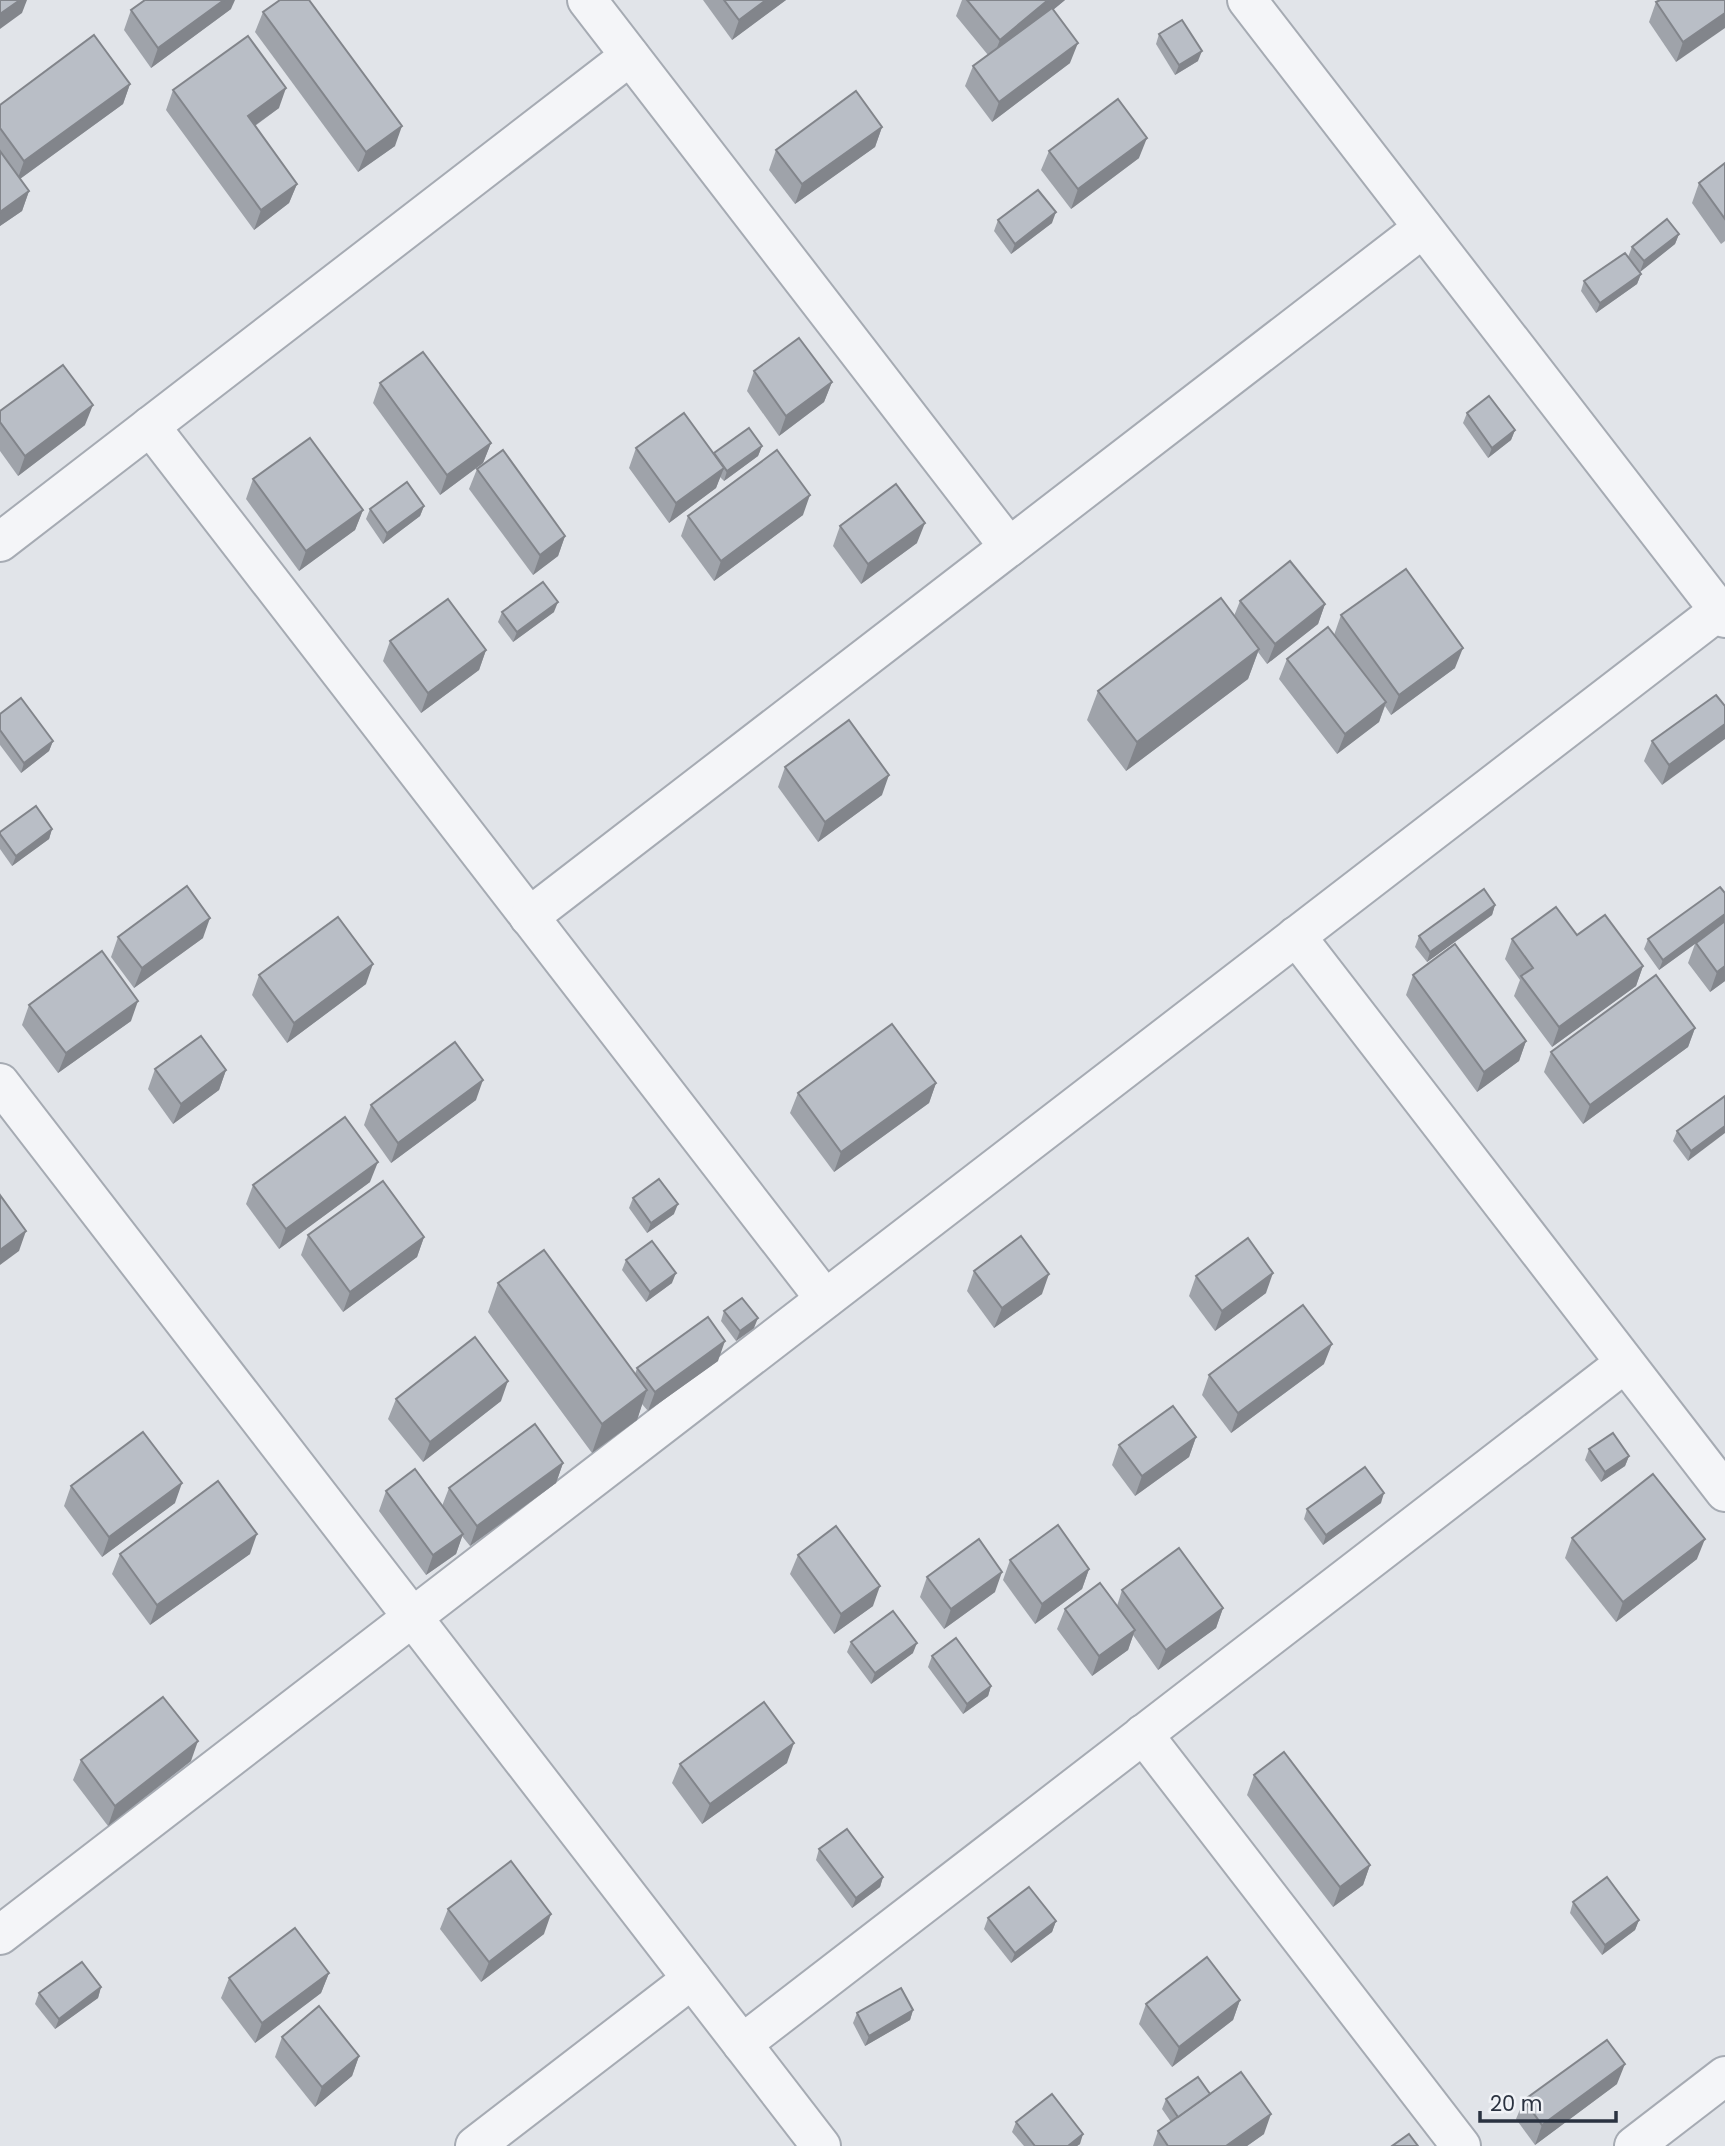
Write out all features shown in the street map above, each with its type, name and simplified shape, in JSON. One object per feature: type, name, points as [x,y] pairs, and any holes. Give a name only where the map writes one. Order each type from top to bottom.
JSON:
[{"type":"street","points":[[587,0],[1009,547]]},
{"type":"street","points":[[0,1935],[1296,936],[1723,611],[1247,0]]},
{"type":"street","points":[[0,542],[630,56]]},
{"type":"street","points":[[529,917],[1423,228]]},
{"type":"street","points":[[150,426],[825,1299]]},
{"type":"street","points":[[1296,936],[1725,1492]]},
{"type":"street","points":[[0,1083],[821,2146]]},
{"type":"street","points":[[742,2044],[1625,1363]]},
{"type":"street","points":[[1143,1734],[1461,2146]]},
{"type":"street","points":[[475,2146],[692,1979]]},
{"type":"street","points":[[1634,2146],[1725,2076]]},
{"type":"building","points":[[0,0],[20,0],[0,14]]},
{"type":"building","points":[[145,0],[224,0],[158,48],[131,10]]},
{"type":"building","points":[[280,0],[309,0],[402,126],[366,152],[263,12]]},
{"type":"building","points":[[724,0],[766,0],[739,20]]},
{"type":"building","points":[[967,0],[1048,0],[1000,40]]},
{"type":"building","points":[[1725,0],[1725,13],[1683,42],[1656,2]]},
{"type":"building","points":[[1052,8],[1078,43],[999,102],[973,66]]},
{"type":"building","points":[[1182,20],[1202,51],[1179,65],[1159,34]]},
{"type":"building","points":[[94,35],[130,84],[24,161],[0,128],[0,105]]},
{"type":"building","points":[[248,36],[286,88],[248,116],[297,184],[261,210],[173,90]]},
{"type":"building","points":[[856,91],[882,127],[802,184],[776,150]]},
{"type":"building","points":[[1118,99],[1147,138],[1078,189],[1049,151]]},
{"type":"building","points":[[0,151],[29,191],[0,212]]},
{"type":"building","points":[[1725,163],[1725,219],[1699,183]]},
{"type":"building","points":[[1038,190],[1056,212],[1015,244],[998,220]]},
{"type":"building","points":[[1667,219],[1679,234],[1644,261],[1632,247]]},
{"type":"building","points":[[1625,253],[1641,274],[1600,303],[1584,281]]},
{"type":"building","points":[[799,338],[832,382],[786,416],[754,371]]},
{"type":"building","points":[[423,352],[491,443],[447,475],[380,383]]},
{"type":"building","points":[[63,365],[93,405],[25,456],[0,422],[0,411]]},
{"type":"building","points":[[1489,396],[1515,430],[1492,448],[1467,413]]},
{"type":"building","points":[[684,413],[724,468],[676,503],[636,448]]},
{"type":"building","points":[[749,428],[762,446],[727,471],[714,453]]},
{"type":"building","points":[[310,438],[363,510],[306,551],[253,479]]},
{"type":"building","points":[[503,450],[565,536],[540,555],[477,469]]},
{"type":"building","points":[[777,450],[810,495],[721,561],[688,516]]},
{"type":"building","points":[[407,482],[424,506],[387,533],[370,509]]},
{"type":"building","points":[[896,484],[925,523],[868,564],[840,526]]},
{"type":"building","points":[[1290,561],[1325,604],[1275,644],[1240,601]]},
{"type":"building","points":[[1406,569],[1463,648],[1399,695],[1341,615]]},
{"type":"building","points":[[543,582],[558,602],[517,632],[502,612]]},
{"type":"building","points":[[1221,598],[1259,649],[1137,742],[1098,691]]},
{"type":"building","points":[[448,599],[486,650],[428,693],[390,641]]},
{"type":"building","points":[[1328,627],[1386,702],[1345,734],[1287,659]]},
{"type":"building","points":[[1716,695],[1725,706],[1725,724],[1669,765],[1652,741]]},
{"type":"building","points":[[21,698],[53,741],[24,763],[0,730],[0,714]]},
{"type":"building","points":[[849,720],[889,775],[825,822],[785,767]]},
{"type":"building","points":[[36,806],[52,829],[16,856],[0,832]]},
{"type":"building","points":[[187,886],[210,918],[142,968],[118,937]]},
{"type":"building","points":[[1720,887],[1725,893],[1725,914],[1663,960],[1648,939]]},
{"type":"building","points":[[1484,889],[1495,905],[1430,952],[1419,936]]},
{"type":"building","points":[[1556,907],[1577,935],[1605,915],[1643,966],[1559,1027],[1521,976],[1533,968],[1512,939]]},
{"type":"building","points":[[338,917],[373,964],[294,1023],[259,975]]},
{"type":"building","points":[[1725,921],[1725,966],[1717,972],[1696,943]]},
{"type":"building","points":[[1455,944],[1526,1041],[1484,1072],[1413,975]]},
{"type":"building","points":[[102,951],[138,1001],[66,1053],[29,1005]]},
{"type":"building","points":[[1656,975],[1695,1028],[1590,1105],[1551,1052]]},
{"type":"building","points":[[892,1024],[936,1083],[841,1152],[798,1093]]},
{"type":"building","points":[[201,1036],[226,1070],[181,1104],[155,1069]]},
{"type":"building","points":[[455,1042],[483,1080],[398,1143],[371,1105]]},
{"type":"building","points":[[1725,1096],[1725,1126],[1691,1151],[1677,1131]]},
{"type":"building","points":[[345,1117],[378,1162],[286,1229],[253,1185]]},
{"type":"building","points":[[659,1179],[678,1204],[651,1223],[633,1198]]},
{"type":"building","points":[[383,1181],[424,1237],[350,1292],[308,1235]]},
{"type":"building","points":[[0,1195],[26,1231],[0,1250]]},
{"type":"building","points":[[1021,1236],[1049,1274],[1002,1308],[974,1271]]},
{"type":"building","points":[[1248,1238],[1273,1273],[1222,1311],[1196,1276]]},
{"type":"building","points":[[652,1241],[676,1273],[650,1292],[626,1260]]},
{"type":"building","points":[[544,1250],[647,1390],[602,1424],[498,1283]]},
{"type":"building","points":[[742,1298],[758,1318],[740,1331],[724,1311]]},
{"type":"building","points":[[1303,1305],[1332,1344],[1238,1413],[1209,1375]]},
{"type":"building","points":[[708,1317],[725,1341],[655,1392],[637,1368]]},
{"type":"building","points":[[475,1337],[508,1381],[430,1442],[396,1399]]},
{"type":"building","points":[[1173,1406],[1196,1437],[1142,1476],[1119,1445]]},
{"type":"building","points":[[535,1424],[563,1463],[477,1526],[449,1488]]},
{"type":"building","points":[[143,1432],[182,1483],[109,1537],[71,1486]]},
{"type":"building","points":[[1613,1433],[1629,1456],[1605,1472],[1589,1449]]},
{"type":"building","points":[[1365,1467],[1384,1493],[1326,1535],[1307,1509]]},
{"type":"building","points":[[415,1469],[463,1534],[433,1555],[386,1491]]},
{"type":"building","points":[[1653,1474],[1705,1539],[1623,1602],[1572,1538]]},
{"type":"building","points":[[218,1481],[257,1534],[157,1605],[120,1554]]},
{"type":"building","points":[[1058,1525],[1089,1569],[1042,1604],[1010,1560]]},
{"type":"building","points":[[836,1526],[880,1586],[841,1614],[798,1555]]},
{"type":"building","points":[[979,1539],[1002,1572],[951,1609],[927,1577]]},
{"type":"building","points":[[1179,1548],[1223,1608],[1166,1650],[1122,1590]]},
{"type":"building","points":[[1100,1583],[1135,1630],[1099,1656],[1065,1609]]},
{"type":"building","points":[[893,1611],[917,1643],[875,1673],[851,1642]]},
{"type":"building","points":[[956,1638],[991,1686],[967,1704],[932,1656]]},
{"type":"building","points":[[163,1697],[198,1741],[115,1806],[81,1760]]},
{"type":"building","points":[[764,1702],[794,1743],[710,1804],[680,1764]]},
{"type":"building","points":[[1284,1752],[1370,1865],[1340,1887],[1254,1775]]},
{"type":"building","points":[[847,1829],[883,1877],[856,1898],[819,1849]]},
{"type":"building","points":[[511,1861],[551,1914],[489,1962],[448,1909]]},
{"type":"building","points":[[1607,1877],[1639,1920],[1605,1945],[1573,1902]]},
{"type":"building","points":[[1029,1887],[1056,1921],[1015,1953],[988,1918]]},
{"type":"building","points":[[295,1928],[329,1973],[262,2023],[229,1978]]},
{"type":"building","points":[[1207,1957],[1240,2000],[1179,2047],[1146,2004]]},
{"type":"building","points":[[82,1962],[101,1987],[59,2019],[39,1993]]},
{"type":"building","points":[[901,1988],[913,2010],[869,2036],[857,2013]]},
{"type":"building","points":[[319,2006],[359,2056],[322,2087],[282,2037]]},
{"type":"building","points":[[1607,2040],[1625,2064],[1542,2125],[1524,2100]]},
{"type":"building","points":[[1241,2072],[1271,2114],[1226,2146],[1168,2146],[1158,2131]]},
{"type":"building","points":[[1198,2077],[1210,2094],[1178,2117],[1166,2099]]},
{"type":"building","points":[[1052,2094],[1083,2134],[1068,2146],[1035,2146],[1016,2122]]},
{"type":"building","points":[[1409,2134],[1418,2146],[1392,2146]]}]
